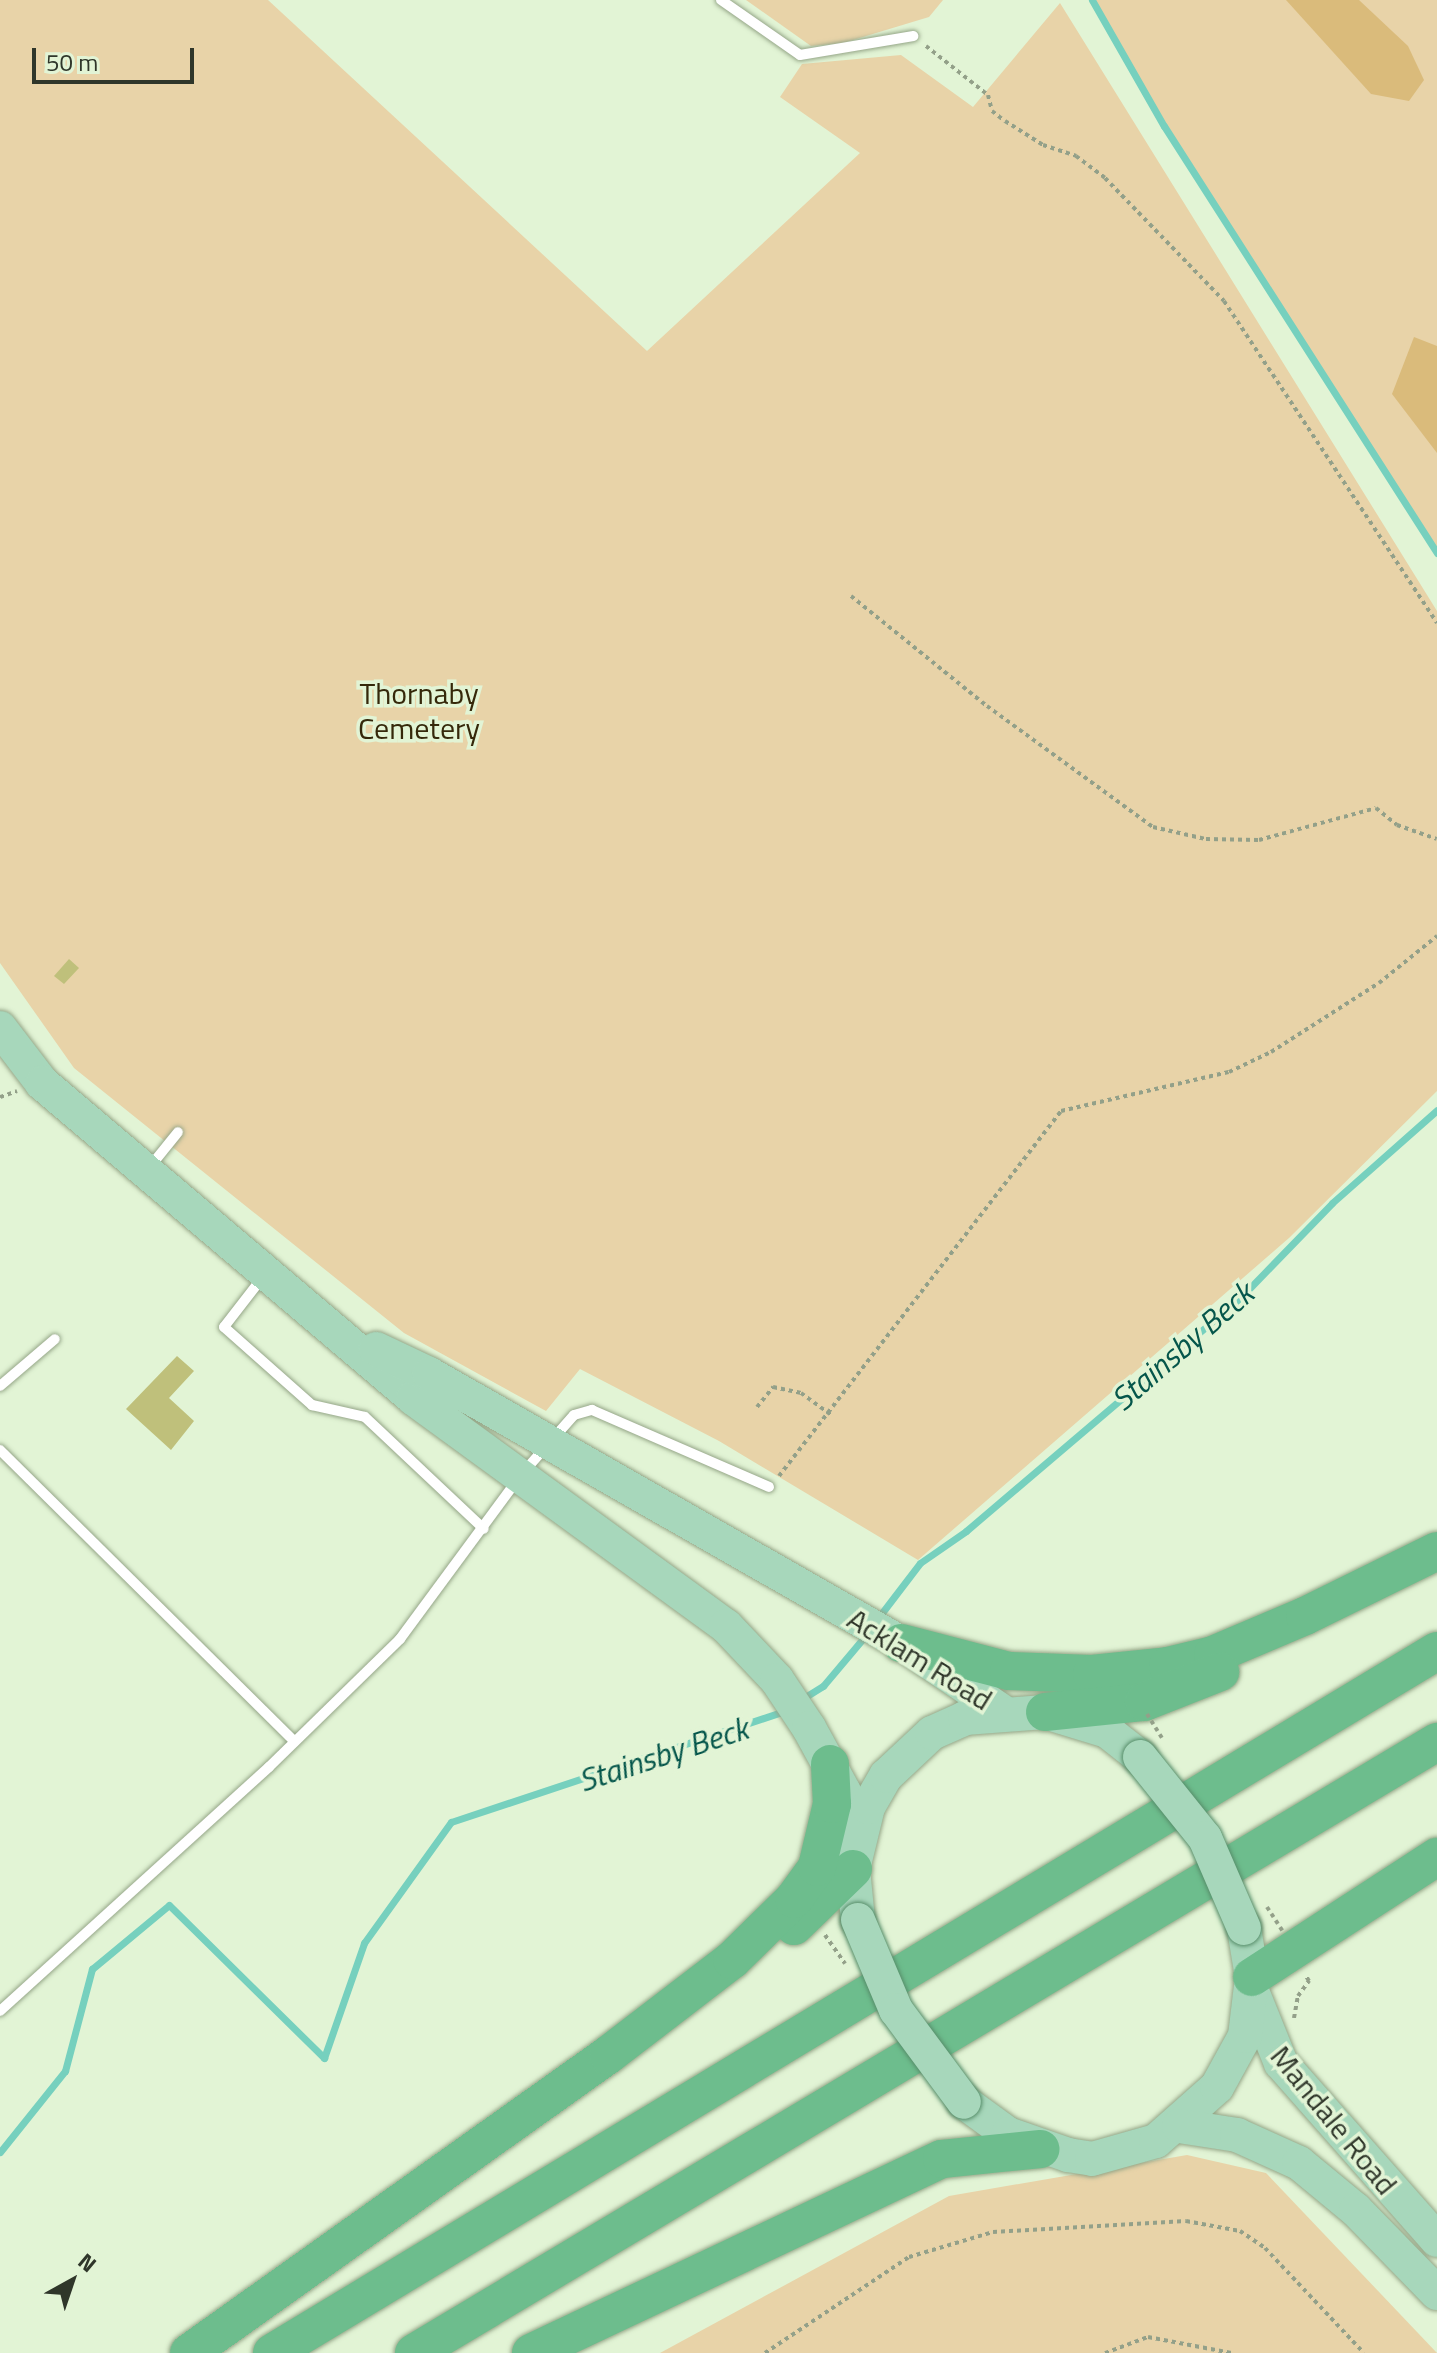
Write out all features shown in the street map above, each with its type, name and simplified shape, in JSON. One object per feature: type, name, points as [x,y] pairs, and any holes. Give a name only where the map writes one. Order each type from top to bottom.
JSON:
[{"type":"highway","points":[[896,1640],[1009,1671],[1092,1674],[1168,1666],[1213,1655],[1305,1616],[1437,1551]]},
{"type":"highway","points":[[1045,1712],[1113,1707],[1192,1687],[1269,1646],[1305,1616]]},
{"type":"highway","points":[[272,2353],[1437,1651]]},
{"type":"highway","points":[[414,2353],[1437,1742]]},
{"type":"highway","points":[[189,2353],[608,2055],[732,1960],[794,1899],[817,1867],[826,1846],[832,1804],[830,1764]]},
{"type":"highway","points":[[732,1960],[773,1941],[811,1913],[854,1857]]},
{"type":"highway","points":[[1252,1983],[1286,1940],[1437,1857]]},
{"type":"highway","points":[[531,2353],[942,2159],[1040,2149]]},
{"type":"main road","points":[[0,1028],[42,1083],[144,1174],[345,1335],[413,1398],[726,1626],[777,1680],[809,1728],[844,1792],[854,1857],[858,1920],[896,2010],[964,2102],[1008,2134],[1040,2149],[1092,2159],[1129,2152],[1179,2126],[1217,2087],[1235,2058],[1245,2036],[1252,1983],[1244,1928],[1205,1838],[1140,1757],[1107,1731],[1045,1712],[1002,1711],[965,1718],[912,1747],[868,1807],[854,1857]]},
{"type":"main road","name":"Acklam Road","points":[[345,1335],[548,1441],[896,1640],[1002,1711]]},
{"type":"main road","name":"Mandale Road","points":[[1252,1983],[1281,2063],[1437,2240]]},
{"type":"main road","name":"Mandale Road","points":[[1179,2126],[1237,2135],[1299,2163],[1356,2210],[1437,2293]]},
{"type":"lane","points":[[721,0],[800,55],[913,36]]},
{"type":"lane","points":[[144,1174],[178,1132]]},
{"type":"lane","points":[[266,1273],[224,1327],[312,1405],[365,1417],[484,1529]]},
{"type":"lane","points":[[0,1386],[55,1339]]},
{"type":"lane","points":[[0,2011],[294,1741],[400,1639],[484,1529],[520,1476],[574,1415],[592,1410],[769,1487]]},
{"type":"lane","points":[[0,1450],[294,1741]]},
{"type":"path","points":[[913,36],[988,95],[992,111],[1005,121],[1043,145],[1076,156],[1105,178],[1224,301],[1437,623]]},
{"type":"path","points":[[851,596],[987,706],[1153,827],[1206,839],[1259,840],[1376,808],[1397,825],[1437,839]]},
{"type":"path","points":[[769,1487],[831,1415],[1039,1133],[1061,1111],[1229,1072],[1271,1052],[1379,983],[1437,936]]},
{"type":"path","points":[[757,1407],[773,1387],[801,1393],[831,1415]]},
{"type":"path","points":[[1286,1940],[1309,1981],[1298,1996],[1294,2031]]},
{"type":"path","points":[[765,2353],[909,2257],[993,2232],[1186,2221],[1240,2231],[1265,2248],[1364,2353]]},
{"type":"path","points":[[1105,2353],[1148,2337],[1231,2353]]},
{"type":"green space","name":"Thornaby Cemetery","points":[[0,0],[268,0],[647,351],[860,153],[780,97],[802,64],[901,55],[973,107],[1060,3],[1437,611],[1437,1091],[1289,1238],[918,1560],[719,1441],[580,1369],[546,1411],[404,1333],[74,1068],[0,963]]},
{"type":"green space","points":[[746,0],[943,0],[929,17],[843,43],[811,46]]},
{"type":"green space","points":[[1092,0],[1437,0],[1437,553],[1164,126]]},
{"type":"green space","points":[[1187,2155],[1266,2173],[1437,2353],[660,2353],[949,2196]]},
{"type":"shaded area","points":[[1286,0],[1359,0],[1408,46],[1424,80],[1409,101],[1371,94]]},
{"type":"shaded area","points":[[1414,337],[1437,346],[1437,453],[1392,394]]},
{"type":"building","points":[[69,959],[79,968],[64,984],[54,976]]},
{"type":"building","points":[[177,1356],[194,1371],[169,1398],[194,1421],[171,1450],[126,1409]]},
{"type":"waterway","points":[[1092,0],[1164,126],[1437,553]]},
{"type":"waterway","name":"Stainsby Beck","points":[[878,1618],[920,1563],[966,1531],[1243,1295],[1332,1203],[1437,1110]]},
{"type":"waterway","name":"Stainsby Beck","points":[[802,1699],[823,1686],[866,1635]]},
{"type":"waterway","name":"Stainsby Beck","points":[[0,2152],[65,2071],[92,1969],[169,1905],[324,2058],[364,1943],[451,1822],[785,1711]]}]
